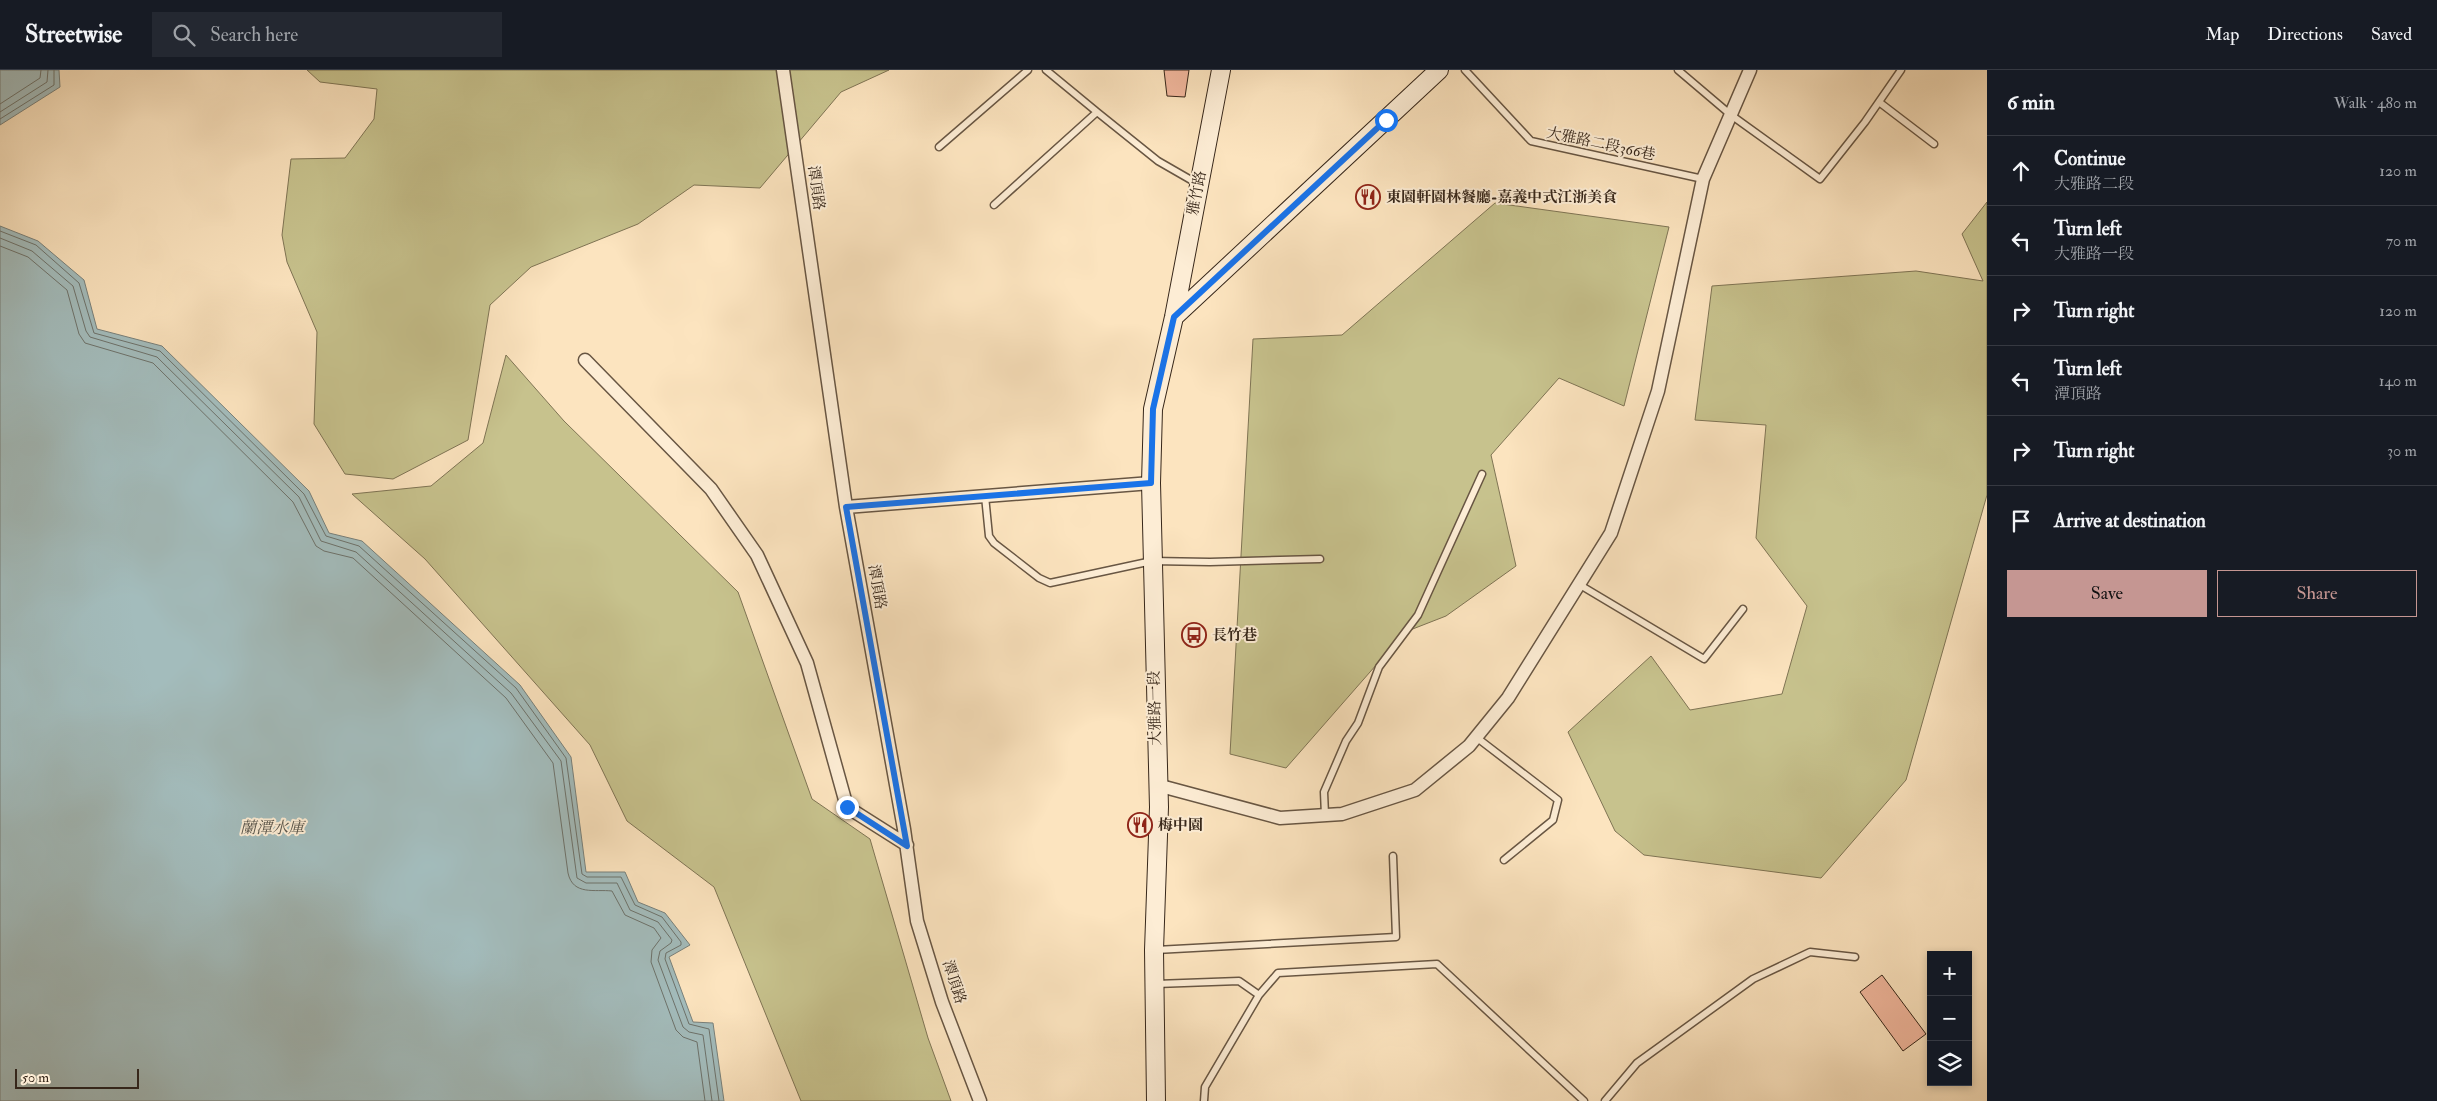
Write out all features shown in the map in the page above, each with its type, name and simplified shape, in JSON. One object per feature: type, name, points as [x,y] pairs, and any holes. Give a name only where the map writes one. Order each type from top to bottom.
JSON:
[{"type":"main road","name":"雅竹路","points":[[1174,317],[1221,70]]},
{"type":"main road","points":[[1174,317],[1438,70]]},
{"type":"main road","name":"大雅路一段","points":[[1156,1101],[1154,950],[1159,807],[1151,483],[1153,409],[1174,317]]},
{"type":"street","name":"潭頂路","points":[[783,70],[846,507],[907,846],[917,921],[942,1002],[980,1101]]},
{"type":"street","points":[[1157,785],[1280,818],[1342,814],[1414,790],[1469,746],[1508,698],[1611,533],[1658,391],[1703,178],[1750,70]]},
{"type":"street","points":[[585,360],[711,489],[757,554],[807,663],[847,807],[907,846]]},
{"type":"street","points":[[846,507],[1151,483]]},
{"type":"lane","points":[[940,146],[1028,70]]},
{"type":"lane","points":[[1046,70],[1158,161],[1199,185]]},
{"type":"lane","name":"大雅路二段366巷","points":[[1465,70],[1531,141],[1703,178]]},
{"type":"lane","points":[[1678,70],[1732,115],[1820,179],[1901,70]]},
{"type":"lane","points":[[1879,102],[1934,144]]},
{"type":"lane","points":[[994,205],[1097,112]]},
{"type":"lane","points":[[1325,816],[1324,792],[1346,741],[1358,723],[1379,668],[1418,615],[1482,474]]},
{"type":"lane","points":[[985,496],[989,536],[994,543],[1039,578],[1050,583],[1152,561],[1210,562],[1320,559]]},
{"type":"lane","points":[[1580,585],[1704,659],[1743,609]]},
{"type":"lane","points":[[1476,737],[1558,800],[1554,820],[1504,860]]},
{"type":"lane","points":[[1154,950],[1396,937],[1393,856]]},
{"type":"lane","points":[[1605,1101],[1637,1063],[1753,979],[1810,952],[1855,957]]},
{"type":"lane","points":[[1204,1101],[1205,1087],[1259,994],[1278,973],[1437,964],[1584,1101]]},
{"type":"lane","points":[[1155,984],[1239,981],[1259,994]]},
{"type":"shaded area","points":[[307,70],[889,70],[841,92],[760,188],[694,185],[638,224],[531,267],[490,305],[468,440],[393,479],[345,474],[314,424],[317,332],[287,262],[282,235],[291,159],[345,158],[374,119],[377,89],[320,82]]},
{"type":"shaded area","points":[[1987,202],[1987,495],[1906,780],[1821,878],[1644,855],[1615,831],[1568,732],[1651,656],[1690,710],[1782,694],[1807,606],[1756,538],[1766,425],[1695,420],[1712,286],[1916,271],[1983,281],[1962,234]]},
{"type":"shaded area","points":[[1495,203],[1669,227],[1624,406],[1559,378],[1491,455],[1516,566],[1446,616],[1405,632],[1286,768],[1230,754],[1253,339],[1342,335]]},
{"type":"shaded area","points":[[506,355],[564,421],[738,592],[812,799],[870,839],[928,1038],[951,1101],[801,1101],[714,887],[627,821],[590,745],[425,559],[352,494],[431,486],[483,443]]},
{"type":"water","points":[[0,70],[59,70],[60,87],[0,125]]},
{"type":"water","name":"蘭潭水庫","points":[[0,226],[38,241],[84,280],[97,329],[162,346],[309,491],[329,533],[362,541],[520,685],[571,757],[586,872],[625,872],[638,902],[665,913],[690,945],[669,957],[693,1022],[713,1023],[724,1101],[0,1101]]},
{"type":"building","points":[[1164,70],[1189,70],[1185,97],[1167,96]]},
{"type":"building","points":[[1882,975],[1926,1034],[1903,1051],[1860,992]]},
{"type":"place","name":"東園軒園林餐廳-嘉義中式江浙美食","points":[[1368,197]]},
{"type":"place","name":"長竹巷","points":[[1194,635]]},
{"type":"place","name":"梅中園","points":[[1140,825]]},
{"type":"route","points":[[847,807],[907,846],[846,507],[1151,483],[1153,409],[1174,317],[1386,120]]}]
